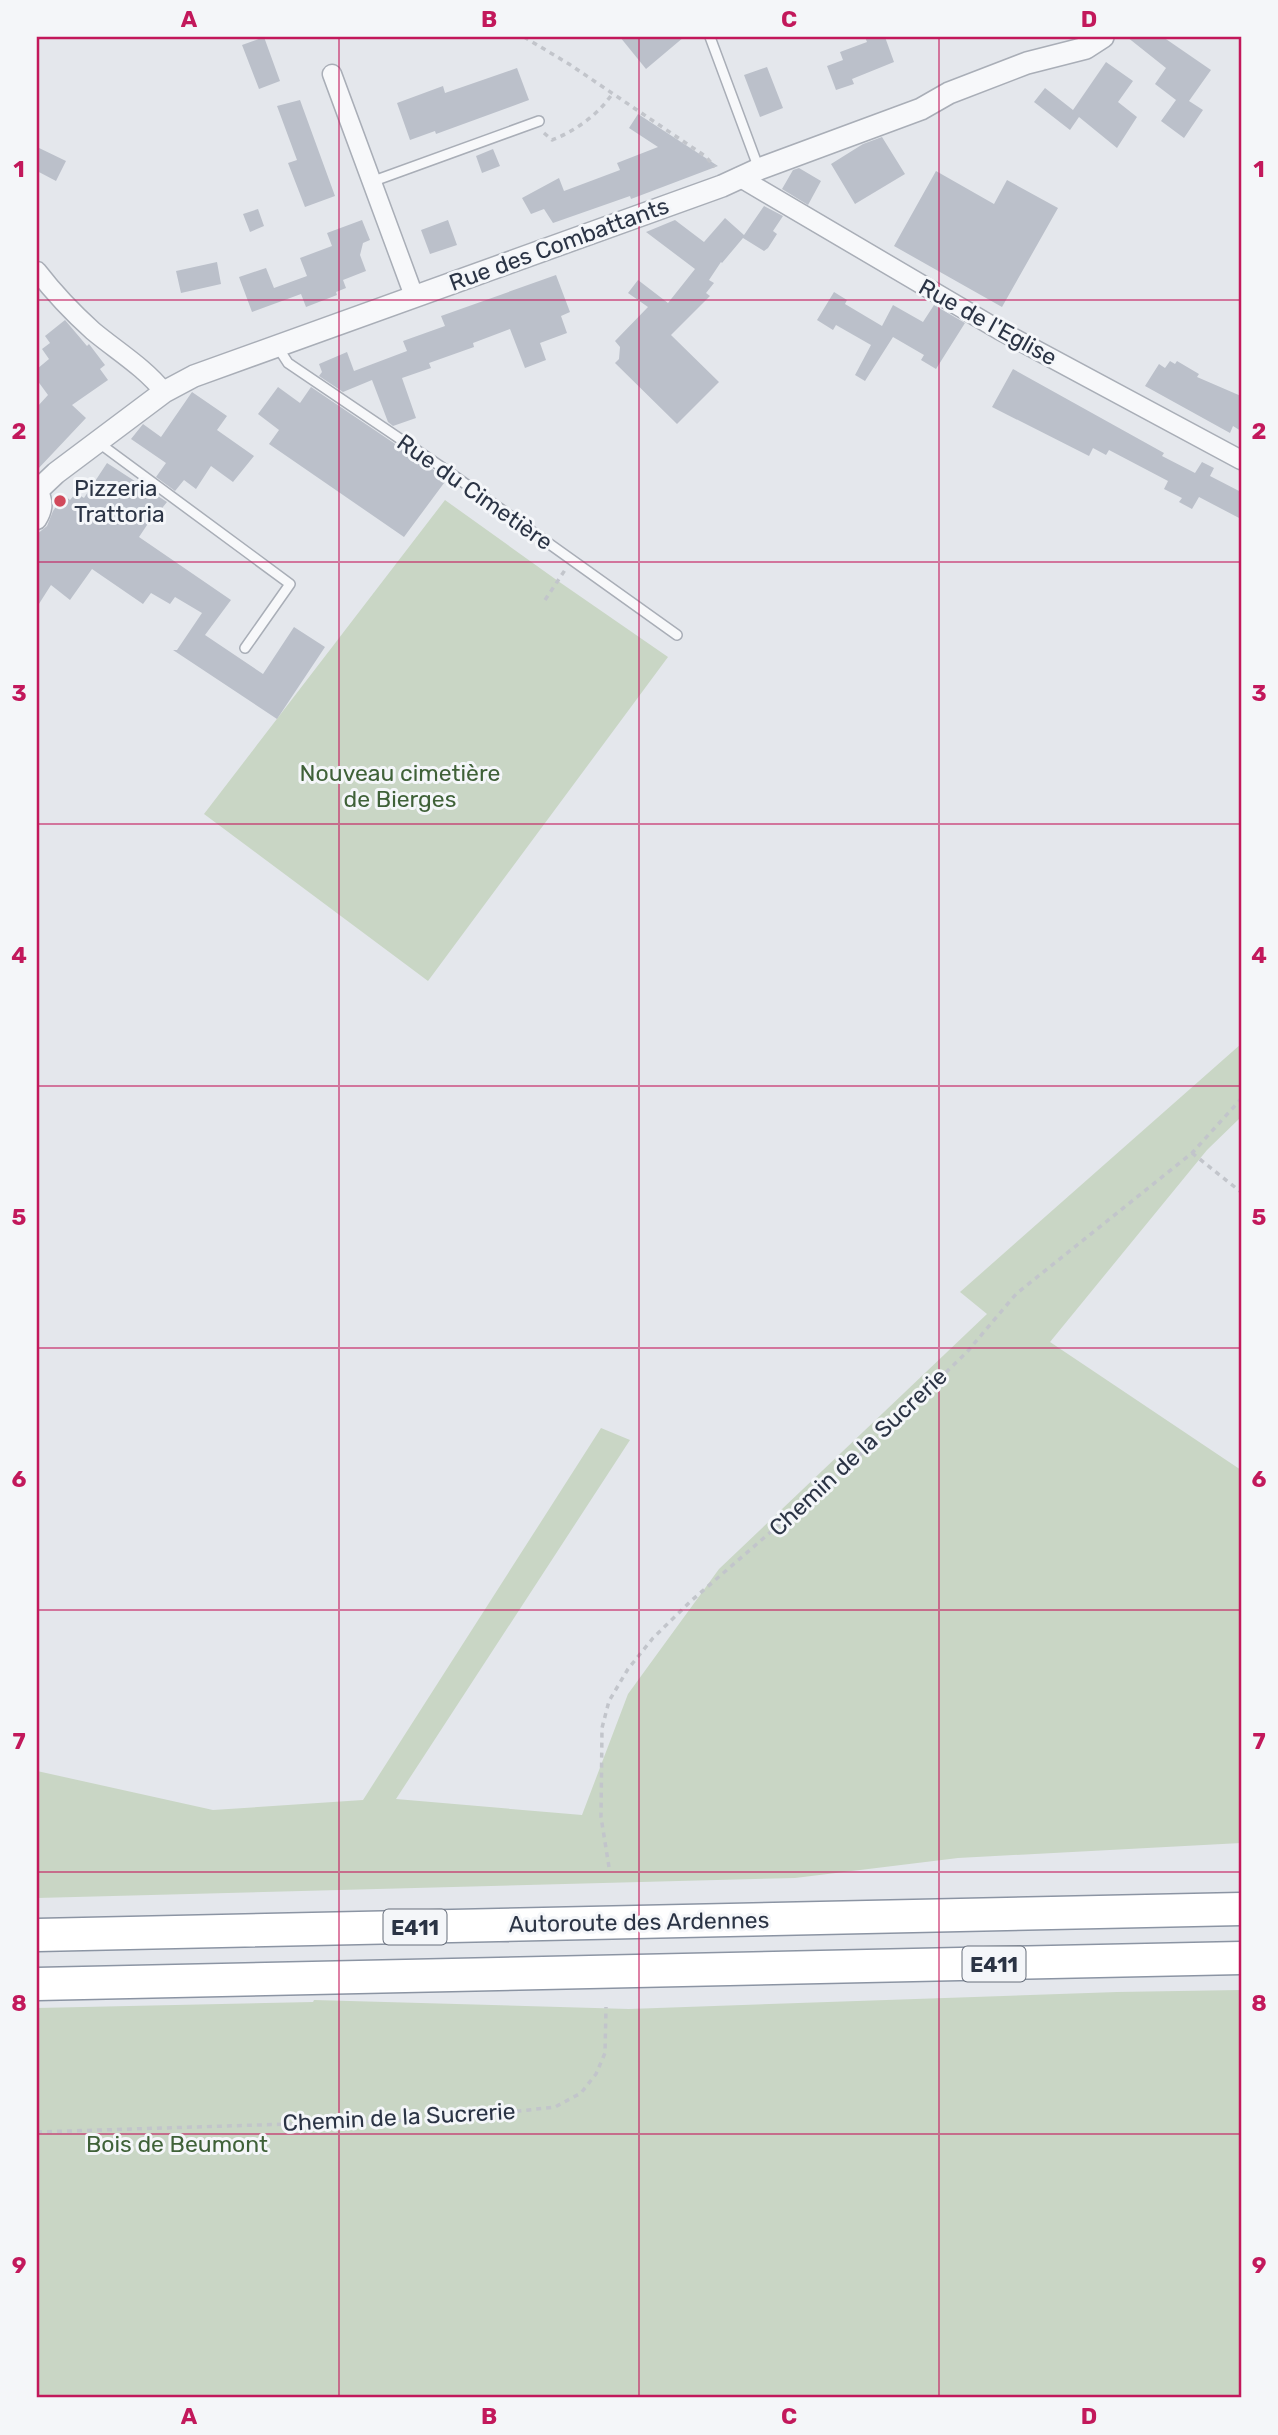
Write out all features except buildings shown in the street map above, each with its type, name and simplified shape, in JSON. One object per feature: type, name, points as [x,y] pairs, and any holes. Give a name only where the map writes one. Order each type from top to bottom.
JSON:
[{"type":"highway","name":"Autoroute des Ardennes","points":[[37,1935],[1241,1909]]},
{"type":"highway","name":"E411","points":[[37,1984],[1241,1958]]},
{"type":"street","name":"Rue des Combattants","points":[[38,490],[164,392],[194,376],[731,182],[921,109],[949,93],[1027,63],[1086,48],[1103,37]]},
{"type":"street","points":[[332,74],[414,296]]},
{"type":"street","name":"Rue de l'Eglise","points":[[731,182],[1241,460]]},
{"type":"street","points":[[37,271],[51,289],[93,330],[152,377],[164,392]]},
{"type":"street","points":[[37,520],[43,511],[38,490]]},
{"type":"lane","points":[[710,37],[759,169]]},
{"type":"lane","points":[[372,182],[538,121]]},
{"type":"lane","name":"Rue du Cimetière","points":[[277,346],[288,363],[446,470],[677,635]]},
{"type":"lane","points":[[97,442],[290,584],[245,648]]},
{"type":"path","points":[[524,37],[705,156],[731,182]]},
{"type":"path","points":[[538,121],[545,136],[552,140],[574,129],[603,108],[612,94]]},
{"type":"path","points":[[545,600],[572,560]]},
{"type":"path","name":"Chemin de la Sucrerie","points":[[609,1867],[601,1817],[602,1728],[609,1701],[628,1669],[653,1638],[691,1601],[863,1452],[967,1352],[1016,1294],[1192,1153],[1241,1099]]},
{"type":"path","points":[[1192,1153],[1241,1192]]},
{"type":"path","name":"Chemin de la Sucrerie","points":[[37,2132],[448,2119],[555,2107],[581,2093],[596,2074],[605,2053],[606,2007]]},
{"type":"green space","name":"Nouveau cimetière de Bierges","points":[[445,500],[668,657],[428,981],[204,814]]},
{"type":"green space","points":[[1241,1044],[1241,1117],[1207,1150],[1050,1342],[1241,1470],[1241,1843],[958,1858],[795,1878],[37,1898],[37,1771],[213,1810],[363,1800],[601,1428],[630,1440],[396,1799],[582,1815],[628,1694],[719,1569],[987,1314],[960,1292]]},
{"type":"green space","name":"Bois de Beumont","points":[[1241,1990],[1241,2398],[37,2398],[37,2008],[314,2000],[629,2009]]},
{"type":"place","name":"Pizzeria Trattoria","points":[[60,501]]}]
